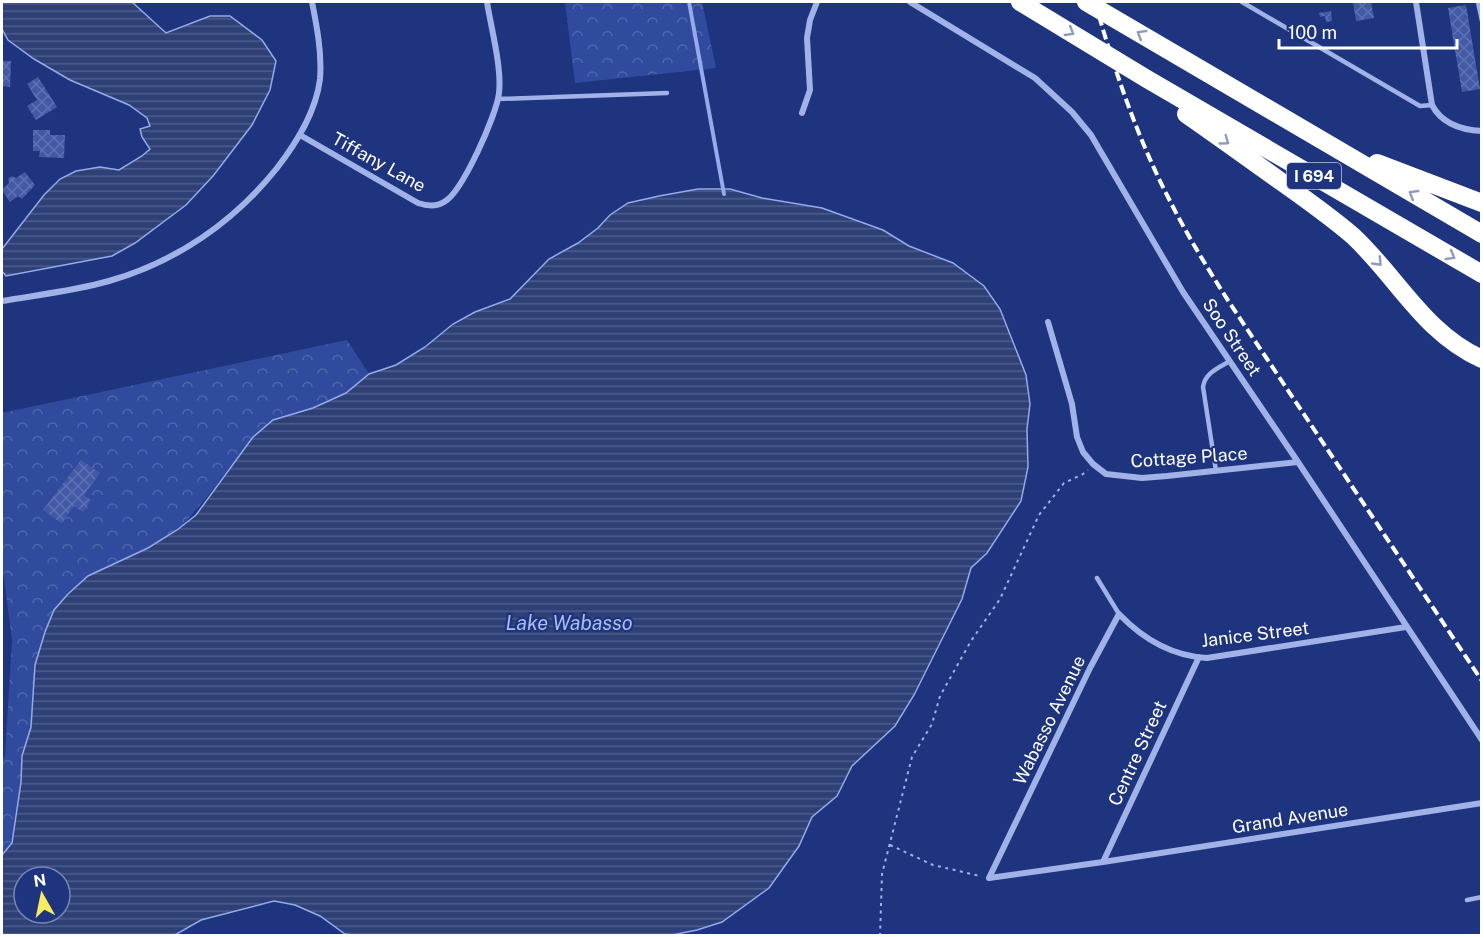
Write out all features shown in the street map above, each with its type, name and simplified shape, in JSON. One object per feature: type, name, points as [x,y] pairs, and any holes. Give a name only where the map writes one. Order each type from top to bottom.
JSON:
[{"type":"highway","name":"I 694","points":[[1020,2],[1147,79],[1482,274]]},
{"type":"highway","name":"I 694","points":[[1086,2],[1482,234]]},
{"type":"highway","points":[[1147,79],[1182,111],[1330,217],[1354,237],[1389,273],[1436,330],[1449,341],[1482,359]]},
{"type":"highway","points":[[1329,145],[1482,203]]},
{"type":"street","points":[[2,301],[82,288],[142,270],[173,256],[221,224],[247,202],[284,159],[300,135],[315,100],[321,60],[312,2]]},
{"type":"street","name":"Tiffany Lane","points":[[300,135],[414,202],[426,206],[435,206],[445,202],[458,189],[490,126],[498,99],[499,74],[487,2]]},
{"type":"street","points":[[802,113],[810,90],[807,38],[810,20],[817,2]]},
{"type":"street","name":"Soo Street","points":[[910,2],[1035,78],[1072,112],[1091,135],[1183,292],[1482,740]]},
{"type":"street","points":[[1416,2],[1432,105],[1436,113],[1445,121],[1458,127],[1482,132]]},
{"type":"street","points":[[1048,322],[1072,404],[1077,437],[1083,452],[1093,464]]},
{"type":"street","name":"Cottage Place","points":[[1093,464],[1106,474],[1142,478],[1298,462]]},
{"type":"street","name":"Janice Street","points":[[1119,614],[1129,624],[1168,650],[1199,657],[1223,657],[1406,627]]},
{"type":"street","name":"Wabasso Avenue","points":[[989,878],[1090,668],[1119,614]]},
{"type":"street","name":"Centre Street","points":[[1103,862],[1199,657]]},
{"type":"street","name":"Grand Avenue","points":[[989,878],[1482,803]]},
{"type":"lane","points":[[1242,2],[1420,106],[1432,105]]},
{"type":"lane","points":[[1479,2],[1482,21]]},
{"type":"lane","points":[[498,99],[667,93]]},
{"type":"lane","points":[[1216,471],[1203,387],[1209,374],[1230,361]]},
{"type":"lane","points":[[1097,578],[1119,614]]},
{"type":"lane","points":[[1467,900],[1482,897]]},
{"type":"path","points":[[880,936],[882,874],[912,757],[932,724],[940,696],[971,641],[1000,599],[1039,515],[1064,483],[1083,474],[1093,464]]},
{"type":"path","points":[[890,844],[933,865],[989,878]]},
{"type":"green space","points":[[565,2],[702,2],[716,68],[575,83]]},
{"type":"green space","points":[[347,340],[369,374],[346,393],[253,437],[184,524],[148,548],[35,665],[31,727],[22,756],[21,782],[12,843],[2,855],[2,759],[5,756],[12,640],[2,563],[2,413]]},
{"type":"water","points":[[2,2],[132,2],[166,33],[210,16],[230,16],[262,40],[276,61],[270,90],[252,125],[213,176],[186,205],[135,243],[112,256],[6,276],[2,271],[2,249],[44,195],[60,179],[76,171],[100,167],[119,170],[142,156],[150,149],[140,129],[150,126],[147,118],[129,105],[70,80],[34,59],[8,40],[2,29]]},
{"type":"water","name":"Lake Wabasso","points":[[698,189],[730,189],[762,198],[822,208],[883,230],[909,246],[953,263],[984,286],[1000,309],[1026,375],[1030,404],[1027,429],[1028,467],[1021,501],[987,553],[971,568],[962,599],[914,695],[895,726],[852,766],[837,796],[812,817],[799,846],[769,888],[722,922],[672,935],[353,935],[345,934],[320,916],[295,905],[274,901],[201,920],[175,935],[2,935],[2,855],[12,843],[21,782],[22,756],[31,727],[35,665],[54,610],[88,576],[148,548],[196,515],[253,437],[273,420],[313,408],[346,393],[369,374],[396,365],[425,347],[453,324],[475,312],[510,299],[549,259],[578,243],[598,228],[610,215],[628,203]]},
{"type":"building","points":[[1353,2],[1371,2],[1374,18],[1356,21]]},
{"type":"building","points":[[1466,5],[1480,89],[1462,92],[1448,8]]},
{"type":"building","points":[[1331,11],[1332,21],[1326,22],[1325,16],[1320,17],[1319,13]]},
{"type":"building","points":[[2,61],[11,61],[10,87],[2,86]]},
{"type":"building","points":[[38,77],[57,107],[36,120],[27,106],[37,100],[27,84]]},
{"type":"building","points":[[33,130],[50,130],[50,135],[65,135],[64,158],[39,157],[40,151],[33,151]]},
{"type":"building","points":[[25,172],[35,185],[22,199],[18,196],[10,202],[2,190],[9,183],[8,179],[12,176],[16,178]]},
{"type":"building","points":[[81,460],[100,473],[84,495],[91,500],[83,512],[74,506],[61,523],[43,510]]},
{"type":"waterway","points":[[689,2],[724,194]]},
{"type":"railway","points":[[1095,2],[1118,77],[1137,127],[1157,175],[1190,239],[1229,302],[1482,681]]}]
